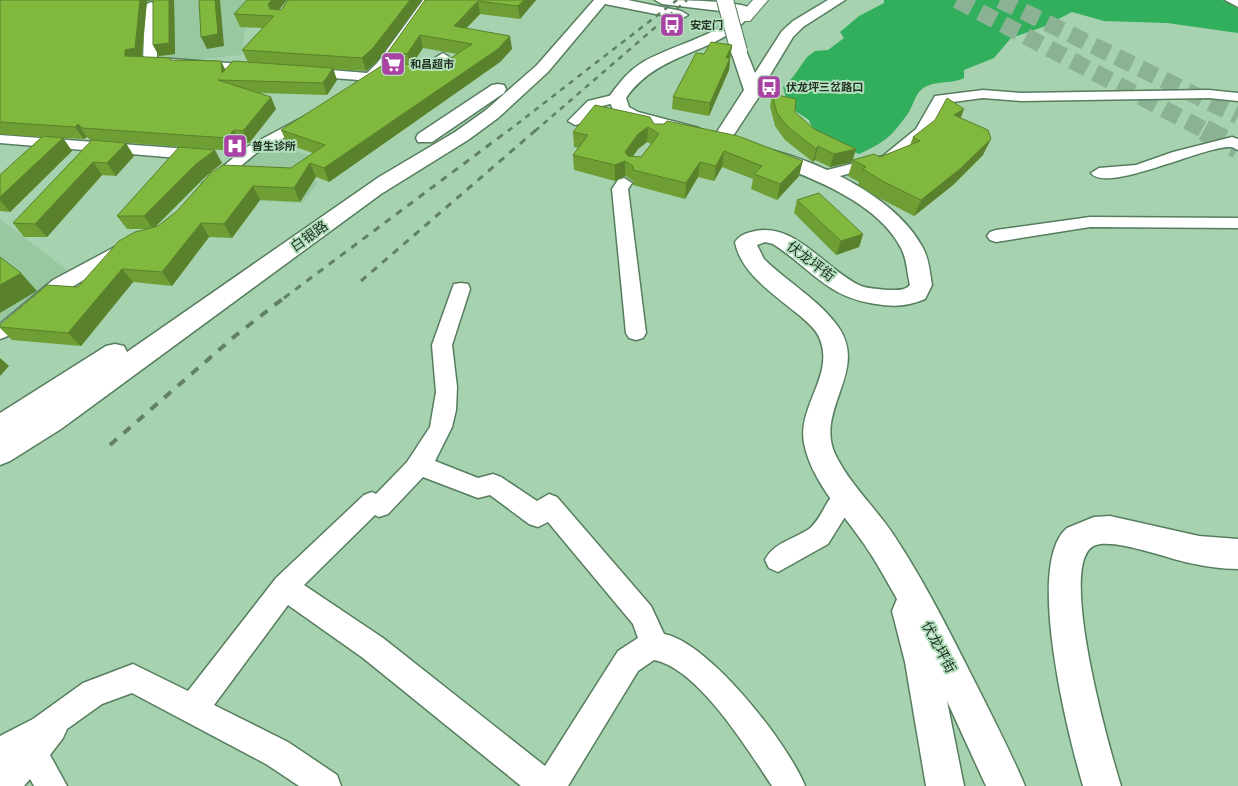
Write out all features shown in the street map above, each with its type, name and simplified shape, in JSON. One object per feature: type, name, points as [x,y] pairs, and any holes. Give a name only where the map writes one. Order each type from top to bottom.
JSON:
[{"type":"highway","points":[[730,3],[748,0]]},
{"type":"highway","points":[[745,18],[761,0]]},
{"type":"main road","points":[[402,158],[419,141],[508,82],[570,23],[586,0]]},
{"type":"main road","name":"白银路","points":[[0,428],[89,371],[402,158],[468,128],[542,62],[567,36],[592,0]]},
{"type":"main road","name":"白银路","points":[[0,453],[51,421],[376,188],[508,102],[550,63],[574,37],[601,0]]},
{"type":"main road","points":[[376,188],[446,154],[534,90],[594,26],[608,0],[704,26],[728,30],[745,18],[746,10],[744,8],[730,3],[662,0]]},
{"type":"main road","points":[[722,138],[753,92],[788,34],[798,24],[838,0]]},
{"type":"main road","points":[[730,3],[739,51],[753,92]]},
{"type":"main road","points":[[618,98],[623,86],[635,74],[704,26]]},
{"type":"main road","name":"伏龙坪街","points":[[618,98],[621,110],[661,130],[722,138],[821,176],[858,196],[891,221],[911,246],[922,285],[917,293],[907,298],[862,295],[847,289],[785,241],[770,235],[761,235],[746,242],[746,247],[753,262],[815,316],[829,332],[835,346],[836,372],[817,418],[815,433],[823,460],[846,496],[883,546],[896,568],[962,690],[1006,786]]},
{"type":"main road","points":[[1102,786],[1090,751],[1073,662],[1066,612],[1065,565],[1075,541],[1088,533],[1107,530],[1189,548],[1238,554]]},
{"type":"main road","points":[[896,568],[922,662],[945,786]]},
{"type":"street","points":[[347,96],[374,73],[429,0]]},
{"type":"street","points":[[1231,0],[1238,4]]},
{"type":"street","points":[[151,5],[150,61],[274,70]]},
{"type":"street","points":[[293,72],[420,73],[443,57]]},
{"type":"street","points":[[821,176],[888,159],[922,132],[940,98],[983,94],[1021,97],[1208,94],[1238,97]]},
{"type":"street","points":[[574,121],[592,103],[598,100],[618,98]]},
{"type":"street","points":[[198,197],[211,182],[240,158],[319,112]]},
{"type":"street","points":[[0,139],[240,158]]},
{"type":"street","points":[[1099,173],[1138,169],[1178,154],[1232,142],[1238,145]]},
{"type":"street","points":[[624,183],[620,189],[636,333]]},
{"type":"street","points":[[996,236],[1090,222],[1238,223]]},
{"type":"street","points":[[0,332],[9,328],[60,285],[138,240]]},
{"type":"street","points":[[192,710],[285,587],[372,503],[379,506],[420,465],[432,448],[445,417],[447,391],[441,350],[461,289]]},
{"type":"street","points":[[420,465],[438,474],[478,488],[494,484],[538,516],[549,505],[642,615],[655,646]]},
{"type":"street","points":[[778,560],[819,536],[846,496]]},
{"type":"street","points":[[285,587],[373,648],[545,786]]},
{"type":"street","points":[[550,786],[628,662],[642,650],[655,646],[675,649],[696,665],[749,726],[790,786]]},
{"type":"street","points":[[0,752],[43,729],[94,693],[133,678],[277,753],[326,786]]},
{"type":"street","points":[[4,786],[66,713]]},
{"type":"street","points":[[31,754],[52,786]]},
{"type":"shaded area","points":[[27,0],[250,0],[241,55],[135,66],[0,4]]},
{"type":"shaded area","points":[[282,136],[279,144],[318,160],[300,171],[318,183],[302,203],[206,198],[250,156]]},
{"type":"shaded area","points":[[0,219],[68,271],[15,319],[0,324]]},
{"type":"green space","points":[[884,0],[1222,0],[1238,8],[1238,33],[1167,23],[1104,21],[1072,12],[1043,27],[1011,38],[994,58],[964,70],[964,78],[935,83],[925,87],[918,93],[909,112],[893,133],[882,142],[859,154],[820,137],[813,130],[809,120],[788,106],[783,87],[793,77],[807,57],[815,51],[828,50],[844,38],[840,32],[859,16],[884,3]]},
{"type":"building","points":[[0,0],[140,0],[135,48],[125,50],[125,56],[170,58],[170,60],[221,61],[222,73],[233,61],[333,68],[323,83],[218,80],[271,97],[243,131],[234,130],[227,138],[82,128],[78,124],[75,127],[0,122]]},
{"type":"building","points":[[153,0],[169,0],[169,43],[153,45]]},
{"type":"building","points":[[199,0],[215,0],[218,34],[201,37]]},
{"type":"building","points":[[247,0],[272,0],[268,4],[270,9],[281,10],[288,0],[410,0],[373,48],[362,58],[242,50],[274,16],[234,14]]},
{"type":"building","points":[[425,0],[524,0],[518,6],[478,1],[454,26],[510,36],[498,49],[324,168],[310,163],[294,188],[253,186],[224,224],[201,223],[162,272],[122,269],[68,333],[0,327],[47,285],[78,287],[119,241],[135,232],[158,226],[177,211],[210,174],[223,165],[291,168],[325,145],[281,130],[386,63],[439,66],[472,44],[420,35],[407,54],[388,52]]},
{"type":"building","points":[[711,42],[732,45],[726,58],[730,58],[710,103],[673,97],[696,53],[704,54]]},
{"type":"building","points":[[772,94],[796,99],[795,112],[814,129],[856,149],[834,154],[818,146],[816,149],[787,126],[777,113]]},
{"type":"building","points":[[947,98],[964,109],[954,115],[988,130],[991,139],[960,169],[921,200],[884,182],[863,169],[866,167],[853,160],[874,154],[880,157],[920,141],[913,137],[935,120]]},
{"type":"building","points":[[595,105],[650,117],[654,124],[664,124],[667,121],[738,136],[803,161],[780,184],[754,174],[762,166],[724,151],[716,166],[700,162],[686,183],[633,170],[633,166],[625,161],[615,165],[573,155],[588,135],[573,132]],"holes":[[[648,127],[659,134],[641,157],[628,156],[625,152],[638,134]]]},
{"type":"building","points":[[43,136],[63,138],[0,197],[0,175]]},
{"type":"building","points":[[92,140],[126,143],[107,163],[93,162],[35,224],[13,223]]},
{"type":"building","points":[[179,147],[215,150],[196,164],[144,216],[117,216]]},
{"type":"building","points":[[819,193],[863,234],[841,241],[797,200]]},
{"type":"building","points":[[0,257],[21,273],[0,285]]},
{"type":"tunnel","points":[[957,0],[1206,131]]},
{"type":"tunnel","points":[[1000,0],[1238,116]]},
{"type":"tunnel","points":[[1204,130],[1238,148]]},
{"type":"railway","points":[[508,131],[677,0]]},
{"type":"railway","points":[[535,131],[687,0]]},
{"type":"railway","points":[[284,298],[509,130]]},
{"type":"railway","points":[[361,281],[536,130]]},
{"type":"railway","points":[[110,445],[235,336],[285,297]]},
{"type":"place","name":"安定门","points":[[672,25]]},
{"type":"place","name":"和昌超市","points":[[393,64]]},
{"type":"place","name":"伏龙坪三岔路口","points":[[769,87]]},
{"type":"place","name":"普生诊所","points":[[235,146]]}]
